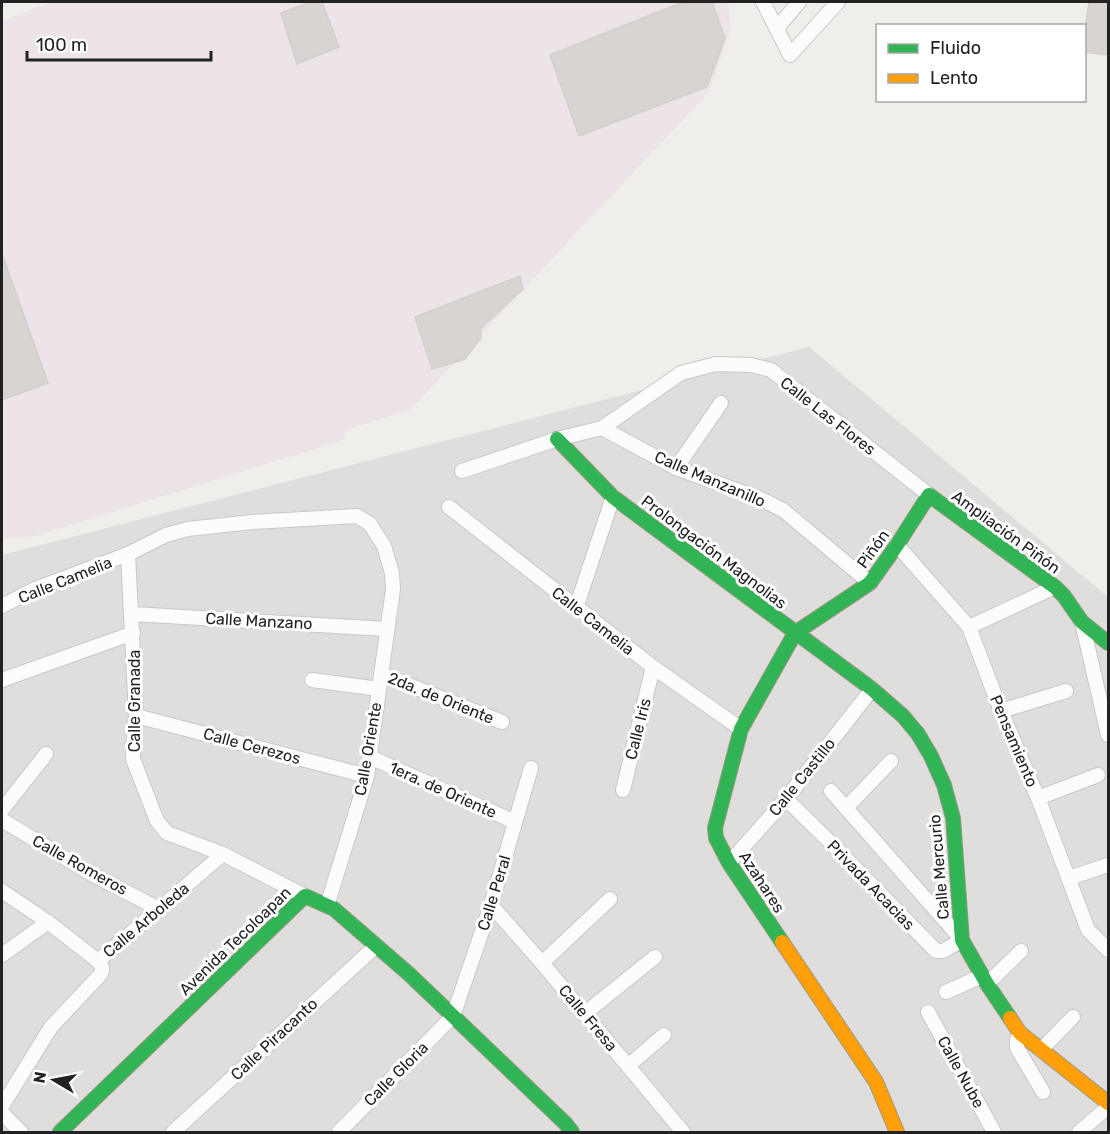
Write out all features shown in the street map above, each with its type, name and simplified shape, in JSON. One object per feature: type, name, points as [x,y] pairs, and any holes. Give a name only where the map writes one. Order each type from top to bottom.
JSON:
[{"type":"street","points":[[764,2],[790,55],[838,2]]},
{"type":"street","points":[[777,28],[799,2]]},
{"type":"street","name":"Calle Las Flores","points":[[602,428],[681,373],[716,364],[751,365],[771,370],[931,497]]},
{"type":"street","points":[[676,468],[721,403]]},
{"type":"street","points":[[462,471],[557,439],[602,428]]},
{"type":"street","name":"Calle Manzanillo","points":[[602,428],[676,468],[761,499],[783,510],[870,582]]},
{"type":"street","name":"Prolongación Magnolias","points":[[557,439],[613,497],[795,633]]},
{"type":"street","points":[[576,608],[613,497]]},
{"type":"street","name":"Piñón","points":[[795,633],[870,582],[931,497]]},
{"type":"street","name":"Ampliación Piñón","points":[[931,497],[1055,587],[1082,622],[1108,643]]},
{"type":"street","name":"Calle Camelia","points":[[449,507],[653,667],[741,729]]},
{"type":"street","name":"Calle Camelia","points":[[2,606],[35,589],[128,554],[166,535],[188,529],[252,522],[357,516],[370,524],[384,546],[392,573],[393,589]]},
{"type":"street","name":"Pensamiento","points":[[897,545],[969,627],[1088,930],[1108,950]]},
{"type":"street","name":"Calle Granada","points":[[128,554],[136,716],[133,759],[157,821],[167,833],[223,854],[304,896]]},
{"type":"street","points":[[969,627],[1055,587]]},
{"type":"street","name":"Calle Oriente","points":[[327,906],[367,776],[393,589]]},
{"type":"street","name":"Calle Manzano","points":[[132,614],[387,629]]},
{"type":"street","points":[[1082,622],[1108,735]]},
{"type":"street","points":[[2,681],[133,633]]},
{"type":"street","name":"Calle Mercurio","points":[[795,633],[872,689],[903,716],[918,734],[944,785],[953,818],[962,940],[984,980],[1020,1033],[1108,1105]]},
{"type":"street","name":"Azahares","points":[[795,633],[741,729],[715,828],[716,838],[729,863],[876,1082],[897,1132]]},
{"type":"street","name":"Calle Iris","points":[[623,790],[653,667]]},
{"type":"street","name":"2da. de Oriente","points":[[381,674],[502,722]]},
{"type":"street","points":[[312,680],[379,689]]},
{"type":"street","name":"Calle Castillo","points":[[729,863],[786,799],[872,689]]},
{"type":"street","points":[[1001,711],[1066,691]]},
{"type":"street","name":"Calle Cerezos","points":[[136,716],[367,776]]},
{"type":"street","points":[[2,810],[46,754]]},
{"type":"street","name":"1era. de Oriente","points":[[370,757],[515,822]]},
{"type":"street","points":[[846,808],[891,760]]},
{"type":"street","name":"Calle Peral","points":[[453,1016],[491,905],[531,768]]},
{"type":"street","points":[[1038,798],[1098,775]]},
{"type":"street","points":[[831,791],[962,940]]},
{"type":"street","name":"Privada Acacias","points":[[786,799],[936,951],[943,951],[962,940]]},
{"type":"street","name":"Calle Romeros","points":[[2,820],[88,872],[159,909]]},
{"type":"street","name":"Calle Arboleda","points":[[21,1132],[2,1105],[51,1028],[100,975],[103,970],[98,961],[223,854]]},
{"type":"street","points":[[1069,878],[1108,865]]},
{"type":"street","points":[[2,891],[48,922],[98,961]]},
{"type":"street","name":"Avenida Tecoloapan","points":[[60,1132],[304,896],[334,909],[376,945],[568,1128]]},
{"type":"street","points":[[542,963],[610,899]]},
{"type":"street","name":"Calle Fresa","points":[[491,905],[683,1132]]},
{"type":"street","points":[[2,955],[48,922]]},
{"type":"street","name":"Calle Piracanto","points":[[173,1132],[376,945]]},
{"type":"street","points":[[946,992],[984,980],[1021,951]]},
{"type":"street","points":[[584,1014],[655,957]]},
{"type":"street","name":"Calle Nube","points":[[928,1012],[994,1132]]},
{"type":"street","name":"Calle Gloria","points":[[339,1132],[453,1016]]},
{"type":"street","points":[[1041,1050],[1073,1017]]},
{"type":"street","points":[[1020,1033],[1017,1048],[1043,1092]]},
{"type":"street","points":[[628,1066],[664,1035]]},
{"type":"street","points":[[1079,1132],[1108,1105]]},
{"type":"street","points":[[554,1132],[568,1128]]},
{"type":"shaded area","points":[[51,2],[728,2],[731,28],[709,92],[410,410],[345,430],[344,440],[32,537],[2,539],[2,21]]},
{"type":"shaded area","points":[[809,347],[1108,597],[1108,1132],[2,1132],[2,555]]},
{"type":"building","points":[[311,2],[322,2],[339,47],[297,64],[281,13]]},
{"type":"building","points":[[683,2],[712,2],[725,38],[707,87],[579,136],[550,55]]},
{"type":"building","points":[[1089,2],[1108,2],[1108,55],[1086,52],[1086,24]]},
{"type":"building","points":[[2,254],[48,383],[2,400]]},
{"type":"building","points":[[520,276],[523,289],[480,329],[481,338],[465,359],[432,369],[415,317]]},
{"type":"traffic: fast","points":[[557,439],[613,497],[872,689],[903,716],[918,734],[944,785],[953,818],[962,940],[1010,1018]]},
{"type":"traffic: fast","points":[[782,942],[729,863],[716,838],[715,828],[741,729],[795,633],[870,583],[929,495],[1055,587],[1082,622],[1108,643]]},
{"type":"traffic: fast","points":[[60,1132],[305,896],[334,909],[409,974],[572,1132]]},
{"type":"traffic: slow","points":[[782,942],[876,1082],[897,1132]]},
{"type":"traffic: slow","points":[[1010,1018],[1020,1033],[1108,1103]]}]
